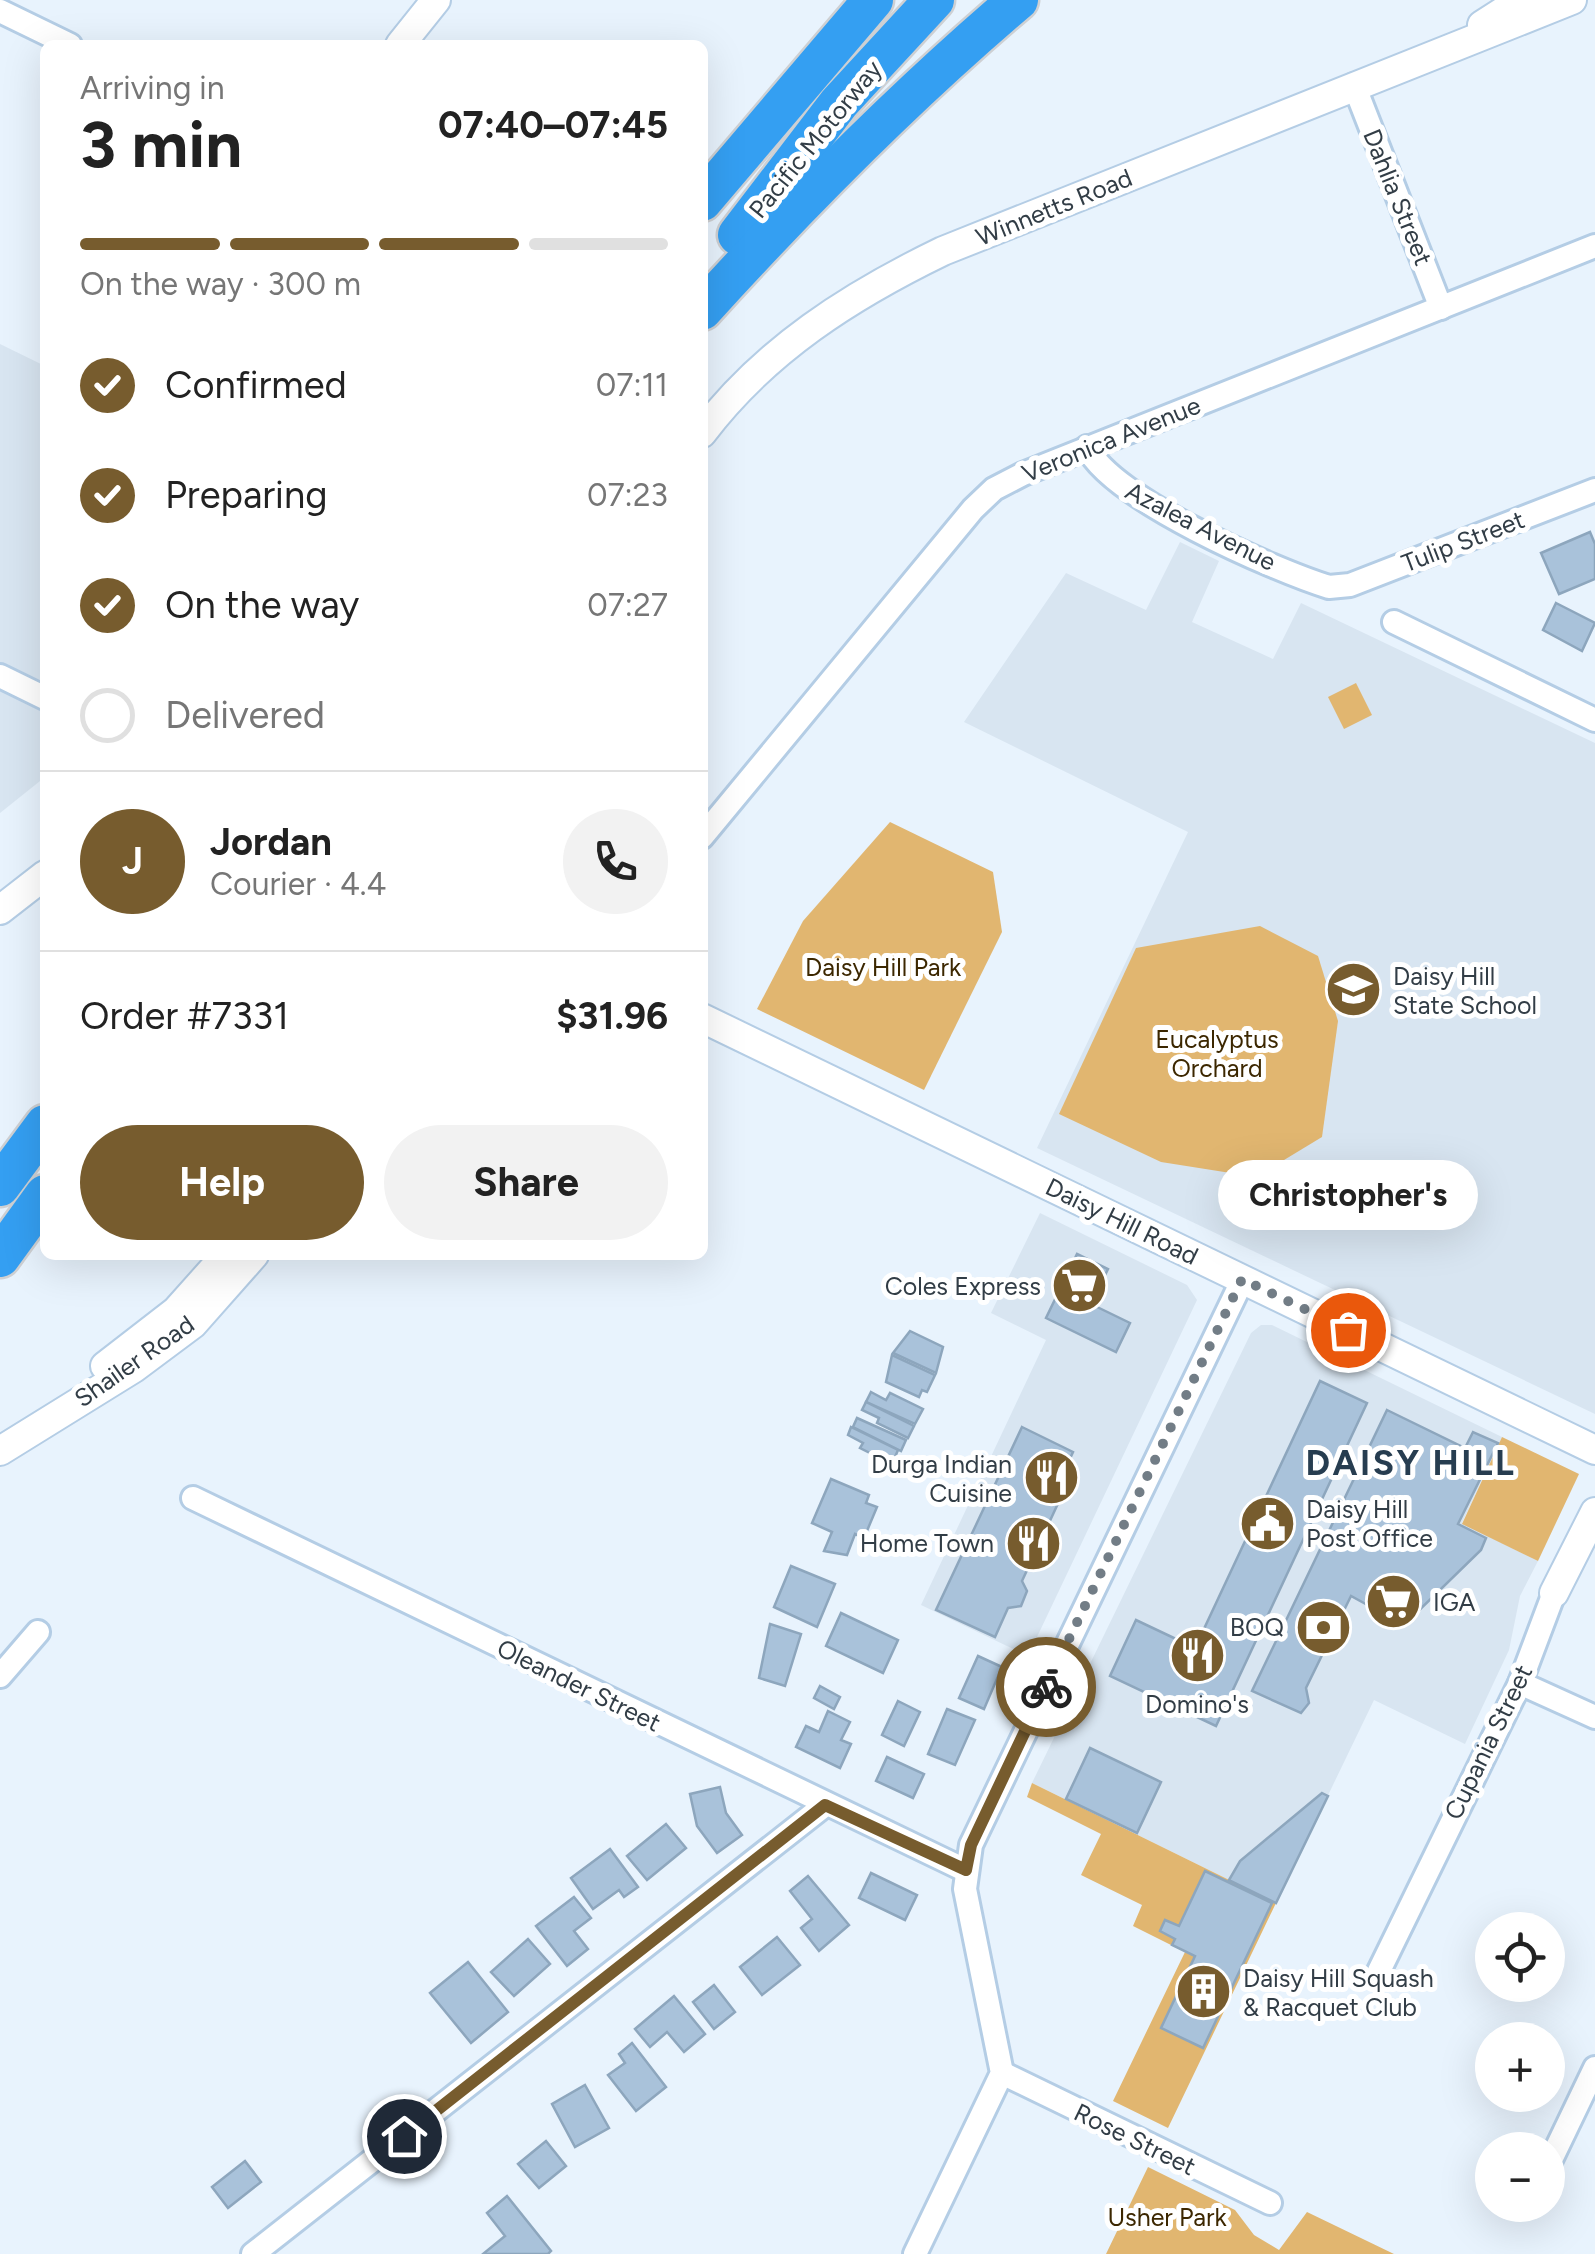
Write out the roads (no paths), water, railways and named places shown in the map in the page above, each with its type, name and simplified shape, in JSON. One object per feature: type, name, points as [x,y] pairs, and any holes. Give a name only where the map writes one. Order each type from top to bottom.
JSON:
[{"type":"highway","name":"Pacific Motorway","points":[[708,194],[872,0]]},
{"type":"highway","name":"Pacific Motorway","points":[[708,275],[839,104],[934,0]]},
{"type":"highway","points":[[708,303],[802,199],[943,64],[1018,0]]},
{"type":"highway","points":[[0,1186],[40,1132]]},
{"type":"highway","points":[[0,1257],[40,1202]]},
{"type":"street","points":[[404,40],[436,0]]},
{"type":"street","name":"Winnetts Road","points":[[1447,47],[1521,0]]},
{"type":"street","name":"Winnetts Road","points":[[708,427],[758,372],[862,290],[943,251],[1572,0]]},
{"type":"street","points":[[0,11],[60,40]]},
{"type":"street","name":"Dahlia Street","points":[[1354,85],[1442,308]]},
{"type":"street","name":"Veronica Avenue","points":[[708,830],[972,509],[994,489],[1087,448],[1595,246]]},
{"type":"street","name":"Azalea Avenue","points":[[1087,448],[1098,468],[1137,499],[1329,586]]},
{"type":"street","name":"Tulip Street","points":[[1329,586],[1350,584],[1595,490]]},
{"type":"street","points":[[1394,622],[1595,720]]},
{"type":"street","points":[[0,676],[40,696]]},
{"type":"street","points":[[0,910],[40,879]]},
{"type":"street","name":"Daisy Hill Road","points":[[708,1021],[1595,1450]]},
{"type":"street","name":"Shailer Road","points":[[0,1435],[88,1380],[176,1311],[222,1260]]},
{"type":"street","name":"Shailer Road","points":[[0,1452],[134,1368],[193,1324],[250,1260]]},
{"type":"street","points":[[915,2254],[1002,2074],[972,1936],[966,1870],[971,1845],[1242,1279]]},
{"type":"street","name":"Oleander Street","points":[[193,1498],[966,1870]]},
{"type":"street","name":"Cupania Street","points":[[1379,1971],[1520,1682],[1554,1593],[1595,1512]]},
{"type":"street","points":[[0,1676],[38,1632]]},
{"type":"street","points":[[1520,1682],[1595,1718]]},
{"type":"street","points":[[254,2254],[825,1805]]},
{"type":"street","points":[[1564,2132],[1595,2068]]},
{"type":"street","name":"Rose Street","points":[[1002,2074],[1270,2203]]},
{"type":"place","name":"Daisy Hill State School","points":[[1354,990]]},
{"type":"place","name":"Coles Express","points":[[1080,1286]]},
{"type":"place","name":"Christopher's","points":[[1348,1330]]},
{"type":"place","name":"Durga Indian Cuisine","points":[[1051,1478]]},
{"type":"place","name":"Daisy Hill Post Office","points":[[1267,1523]]},
{"type":"place","name":"Home Town","points":[[1033,1543]]},
{"type":"place","name":"IGA","points":[[1394,1602]]},
{"type":"place","name":"BOQ","points":[[1323,1627]]},
{"type":"place","name":"Domino's","points":[[1197,1655]]},
{"type":"place","name":"Daisy Hill Squash & Racquet Club","points":[[1204,1992]]},
{"type":"district","name":"DAISY HILL","points":[[1411,1463]]},
{"type":"park label","name":"Daisy Hill Park","points":[[883,967]]},
{"type":"park label","name":"Eucalyptus Orchard","points":[[1217,1054]]},
{"type":"park label","name":"Usher Park","points":[[1167,2217]]}]
